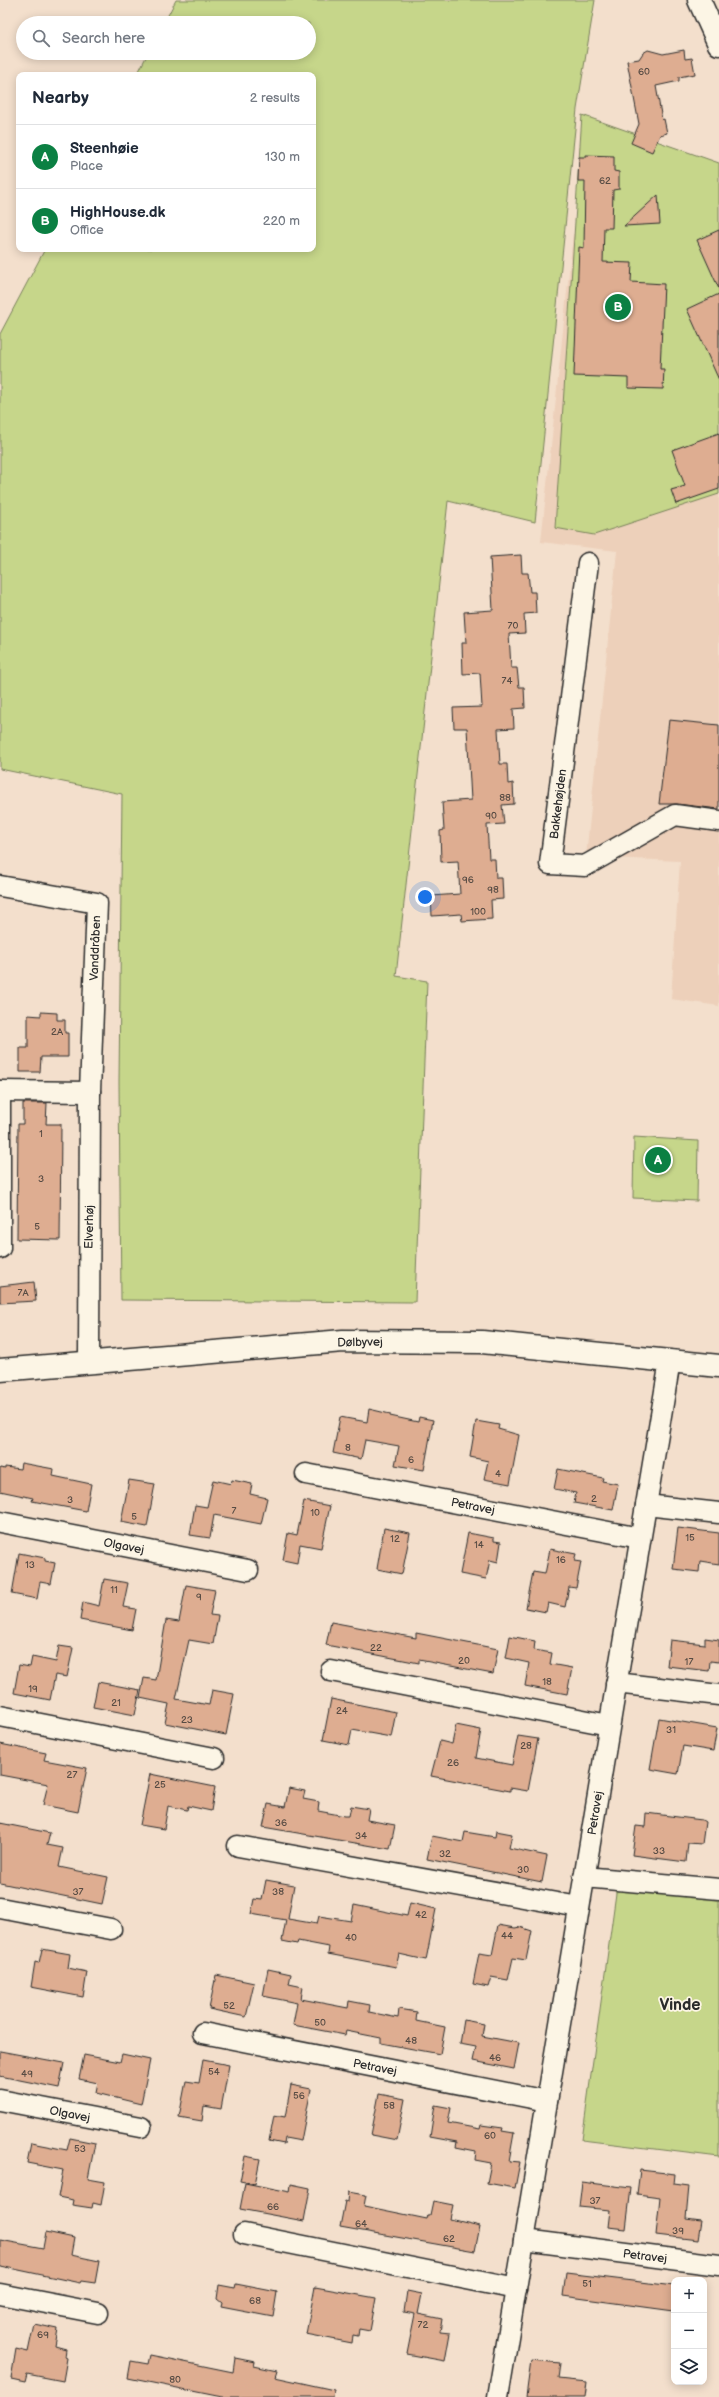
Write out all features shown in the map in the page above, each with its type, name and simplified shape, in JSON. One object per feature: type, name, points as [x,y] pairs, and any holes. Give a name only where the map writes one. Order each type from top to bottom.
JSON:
[{"type":"street","points":[[699,0],[719,44]]},
{"type":"street","name":"Bakkehøjden","points":[[588,563],[550,864],[585,866],[675,815],[719,821]]},
{"type":"street","name":"Vanddråben","points":[[0,886],[97,903],[90,1092]]},
{"type":"street","points":[[0,1248],[0,1091],[90,1092]]},
{"type":"street","name":"Elverhøj","points":[[89,1361],[90,1092]]},
{"type":"street","name":"Dølbyvej","points":[[0,1370],[89,1361],[343,1341],[482,1342],[719,1366]]},
{"type":"street","name":"Petravej","points":[[498,2397],[670,1361]]},
{"type":"street","name":"Petravej","points":[[306,1474],[640,1538]]},
{"type":"street","points":[[646,1505],[719,1513]]},
{"type":"street","name":"Olgavej","points":[[0,1522],[248,1570]]},
{"type":"street","points":[[331,1671],[609,1725]]},
{"type":"street","points":[[616,1683],[719,1695]]},
{"type":"street","points":[[0,1716],[214,1758]]},
{"type":"street","points":[[238,1846],[579,1907]]},
{"type":"street","points":[[584,1877],[719,1890]]},
{"type":"street","points":[[0,1908],[111,1929]]},
{"type":"street","name":"Petravej","points":[[204,2032],[547,2101]]},
{"type":"street","name":"Olgavej","points":[[0,2100],[140,2127]]},
{"type":"street","points":[[244,2234],[516,2289]]},
{"type":"street","name":"Petravej","points":[[524,2240],[719,2265]]},
{"type":"street","points":[[0,2294],[98,2313]]},
{"type":"shaded area","points":[[719,205],[719,1006],[671,999],[680,861],[586,857],[617,551],[541,542],[573,234],[649,237]]},
{"type":"green space","points":[[176,0],[595,0],[577,109],[535,522],[448,501],[396,976],[427,981],[415,1302],[121,1300],[119,1082],[122,794],[0,769],[0,334],[43,252],[316,252],[316,72],[138,72],[144,60],[316,60],[316,16],[168,16]]},
{"type":"green space","points":[[582,115],[719,163],[719,494],[594,535],[555,528]]},
{"type":"green space","points":[[634,1137],[698,1141],[697,1201],[633,1198]]},
{"type":"green space","points":[[617,1886],[719,1896],[719,2157],[582,2140]]},
{"type":"building","points":[[648,50],[663,54],[684,50],[685,59],[692,58],[695,74],[679,77],[679,81],[656,86],[662,120],[664,119],[667,133],[660,135],[652,152],[631,143],[639,124],[627,61],[639,59],[643,53]]},
{"type":"building","points":[[586,155],[614,156],[614,171],[619,172],[619,189],[613,190],[612,228],[604,228],[603,262],[632,263],[631,282],[664,284],[660,369],[664,369],[663,389],[628,388],[628,378],[574,376],[579,247],[584,248],[585,181],[578,181],[579,157],[586,157]]},
{"type":"building","points":[[658,195],[660,224],[624,226]]},
{"type":"building","points":[[719,230],[719,289],[697,240]]},
{"type":"building","points":[[719,294],[719,380],[687,309]]},
{"type":"building","points":[[719,433],[719,489],[676,504],[671,490],[685,486],[672,450]]},
{"type":"building","points":[[521,555],[522,573],[528,573],[530,592],[535,592],[536,613],[524,614],[525,633],[509,634],[511,668],[517,668],[519,687],[524,687],[525,708],[513,709],[514,728],[498,729],[500,764],[507,764],[508,784],[513,783],[514,804],[502,805],[504,824],[487,825],[489,859],[495,859],[496,878],[502,878],[503,899],[491,900],[492,919],[462,921],[461,914],[432,916],[431,896],[460,894],[458,861],[441,862],[440,831],[444,830],[442,802],[471,800],[467,728],[454,728],[453,708],[482,707],[480,673],[463,674],[462,643],[466,643],[464,612],[493,610],[490,557]]},
{"type":"building","points":[[669,720],[719,725],[719,809],[677,804],[659,804]]},
{"type":"building","points":[[41,1012],[57,1013],[57,1020],[65,1020],[65,1033],[68,1033],[68,1057],[41,1057],[40,1072],[20,1072],[20,1048],[28,1048],[28,1015],[41,1016]]},
{"type":"building","points":[[23,1103],[47,1103],[46,1124],[61,1124],[60,1240],[17,1239],[18,1124],[23,1124]]},
{"type":"building","points":[[34,1282],[36,1301],[0,1303],[0,1286]]},
{"type":"building","points":[[369,1409],[390,1414],[390,1416],[418,1422],[419,1417],[433,1420],[424,1470],[395,1465],[399,1446],[365,1440],[361,1459],[333,1453],[340,1417],[367,1422]]},
{"type":"building","points":[[476,1421],[499,1425],[498,1429],[519,1435],[510,1484],[484,1479],[488,1461],[470,1457]]},
{"type":"building","points":[[21,1463],[54,1469],[53,1476],[91,1484],[86,1511],[32,1501],[33,1498],[0,1491],[0,1468],[5,1469],[5,1467],[20,1469]]},
{"type":"building","points":[[558,1469],[603,1478],[602,1481],[618,1484],[613,1510],[574,1503],[576,1493],[554,1489]]},
{"type":"building","points":[[129,1480],[155,1484],[147,1527],[121,1522]]},
{"type":"building","points":[[213,1480],[231,1484],[232,1480],[252,1484],[250,1494],[267,1498],[261,1524],[214,1515],[210,1538],[190,1535],[195,1505],[207,1507]]},
{"type":"building","points":[[304,1501],[330,1506],[321,1548],[300,1544],[297,1563],[283,1560],[288,1533],[297,1535]]},
{"type":"building","points":[[384,1528],[410,1533],[402,1574],[377,1569]]},
{"type":"building","points":[[678,1528],[719,1533],[719,1564],[700,1561],[699,1572],[673,1569]]},
{"type":"building","points":[[468,1533],[494,1538],[494,1541],[501,1542],[498,1562],[490,1560],[486,1579],[460,1574]]},
{"type":"building","points":[[550,1549],[576,1554],[574,1561],[581,1562],[576,1588],[569,1587],[565,1607],[548,1603],[546,1612],[526,1608],[533,1572],[545,1574]]},
{"type":"building","points":[[19,1553],[45,1558],[45,1561],[55,1563],[51,1584],[40,1582],[37,1599],[12,1594]]},
{"type":"building","points":[[104,1579],[128,1583],[123,1607],[136,1609],[132,1630],[80,1620],[83,1602],[99,1606]]},
{"type":"building","points":[[186,1585],[215,1590],[210,1615],[218,1616],[213,1644],[189,1640],[176,1699],[209,1705],[212,1690],[234,1694],[226,1735],[165,1723],[169,1704],[140,1698],[144,1678],[156,1680],[166,1620],[179,1622]]},
{"type":"building","points":[[331,1622],[416,1638],[416,1633],[498,1649],[493,1674],[419,1660],[419,1663],[326,1645]]},
{"type":"building","points":[[510,1636],[535,1641],[534,1650],[552,1653],[550,1664],[572,1668],[567,1694],[525,1686],[529,1663],[506,1658]]},
{"type":"building","points":[[705,1638],[719,1640],[719,1662],[710,1661],[709,1671],[667,1666],[670,1640],[705,1644]]},
{"type":"building","points":[[59,1646],[73,1648],[67,1677],[55,1675],[50,1700],[14,1693],[19,1665],[30,1667],[32,1657],[56,1662]]},
{"type":"building","points":[[98,1682],[140,1690],[135,1715],[93,1707]]},
{"type":"building","points":[[331,1699],[396,1712],[391,1737],[352,1730],[349,1745],[323,1740]]},
{"type":"building","points":[[659,1718],[717,1728],[713,1751],[683,1746],[678,1774],[650,1769]]},
{"type":"building","points":[[456,1725],[481,1730],[476,1758],[512,1765],[518,1736],[538,1739],[528,1791],[510,1788],[510,1791],[431,1776],[440,1741],[452,1744]]},
{"type":"building","points":[[0,1744],[46,1753],[44,1760],[87,1768],[78,1812],[43,1805],[48,1784],[0,1775]]},
{"type":"building","points":[[150,1774],[215,1787],[211,1811],[188,1806],[187,1810],[168,1806],[164,1829],[140,1825]]},
{"type":"building","points":[[289,1788],[305,1791],[303,1799],[319,1802],[318,1811],[349,1816],[351,1806],[369,1809],[367,1820],[395,1825],[390,1849],[263,1827],[268,1804],[285,1807]]},
{"type":"building","points":[[646,1813],[702,1820],[705,1822],[702,1844],[688,1843],[686,1862],[632,1855],[636,1826],[645,1827]]},
{"type":"building","points":[[0,1823],[50,1833],[47,1845],[63,1848],[59,1867],[108,1877],[102,1904],[0,1883]]},
{"type":"building","points":[[496,1831],[512,1834],[509,1848],[547,1856],[542,1882],[427,1859],[432,1836],[463,1842],[465,1832],[495,1837]]},
{"type":"building","points":[[266,1880],[294,1885],[288,1919],[317,1924],[319,1916],[351,1921],[354,1905],[407,1916],[410,1903],[436,1909],[426,1960],[399,1954],[396,1967],[328,1954],[329,1947],[298,1941],[297,1944],[282,1941],[286,1920],[251,1914],[254,1899],[262,1900]]},
{"type":"building","points":[[498,1925],[515,1928],[520,1927],[532,1931],[526,1960],[513,1958],[508,1980],[491,1977],[488,1987],[473,1984],[479,1953],[492,1955]]},
{"type":"building","points":[[42,1949],[70,1954],[68,1968],[87,1972],[83,1997],[31,1987],[35,1962],[39,1963]]},
{"type":"building","points":[[268,1969],[291,1974],[289,1984],[303,1987],[301,1999],[348,2008],[349,2001],[370,2005],[369,2012],[398,2018],[399,2009],[417,2012],[416,2021],[445,2027],[440,2054],[381,2043],[381,2038],[346,2031],[345,2035],[293,2025],[297,2003],[263,1996]]},
{"type":"building","points":[[216,1975],[254,1983],[246,2017],[209,2009]]},
{"type":"building","points":[[464,2020],[484,2024],[482,2036],[519,2043],[514,2069],[473,2061],[476,2047],[460,2044]]},
{"type":"building","points":[[0,2051],[64,2063],[59,2088],[0,2076]]},
{"type":"building","points":[[122,2054],[150,2060],[141,2104],[96,2093],[98,2083],[79,2079],[84,2055],[120,2062]]},
{"type":"building","points":[[203,2060],[229,2065],[221,2109],[204,2106],[202,2121],[179,2117],[186,2081],[199,2083]]},
{"type":"building","points":[[291,2085],[311,2089],[301,2141],[285,2138],[284,2144],[269,2141],[274,2115],[285,2117]]},
{"type":"building","points":[[379,2094],[405,2099],[397,2140],[371,2135]]},
{"type":"building","points":[[435,2105],[451,2108],[448,2123],[480,2129],[481,2125],[503,2128],[502,2131],[514,2133],[509,2161],[520,2162],[515,2188],[487,2183],[491,2163],[475,2160],[476,2151],[456,2147],[457,2142],[430,2137]]},
{"type":"building","points":[[70,2138],[95,2143],[88,2179],[105,2182],[101,2205],[93,2203],[92,2208],[72,2205],[73,2200],[58,2197],[63,2170],[27,2163],[31,2143],[67,2150]]},
{"type":"building","points":[[245,2156],[260,2159],[255,2184],[240,2181]]},
{"type":"building","points":[[640,2170],[675,2174],[674,2184],[689,2186],[686,2219],[701,2221],[698,2240],[656,2235],[660,2197],[637,2194]]},
{"type":"building","points":[[582,2182],[631,2188],[626,2229],[608,2227],[610,2210],[579,2207]]},
{"type":"building","points":[[245,2183],[290,2192],[291,2184],[310,2188],[304,2221],[240,2209]]},
{"type":"building","points":[[349,2192],[366,2195],[364,2206],[427,2219],[428,2215],[430,2215],[433,2201],[453,2205],[450,2219],[480,2226],[475,2251],[340,2227],[345,2201],[348,2202]]},
{"type":"building","points":[[46,2232],[74,2238],[71,2255],[99,2261],[95,2283],[81,2281],[80,2283],[0,2266],[0,2240],[43,2248]]},
{"type":"building","points":[[566,2273],[671,2286],[671,2311],[563,2296]]},
{"type":"building","points":[[236,2284],[277,2292],[273,2317],[221,2307],[222,2303],[217,2299],[219,2285],[235,2288]]},
{"type":"building","points":[[315,2287],[376,2298],[370,2331],[359,2329],[358,2336],[353,2335],[352,2343],[306,2334]]},
{"type":"building","points":[[407,2291],[422,2294],[418,2314],[442,2319],[440,2332],[450,2333],[445,2361],[407,2354],[415,2314],[404,2312]]},
{"type":"building","points":[[34,2324],[58,2329],[55,2346],[66,2349],[65,2357],[67,2358],[63,2381],[27,2374],[25,2382],[11,2379],[16,2349],[28,2352]]},
{"type":"building","points":[[150,2355],[233,2372],[235,2358],[255,2362],[254,2366],[277,2371],[275,2377],[334,2390],[333,2397],[222,2397],[128,2378],[131,2361],[148,2364]]},
{"type":"building","points":[[531,2360],[560,2363],[558,2379],[587,2382],[585,2397],[526,2397]]},
{"type":"place","name":"HighHouse.dk","points":[[618,307]]},
{"type":"place","name":"Steenhøie","points":[[658,1160]]},
{"type":"district","name":"Vinde","points":[[680,2004]]}]
